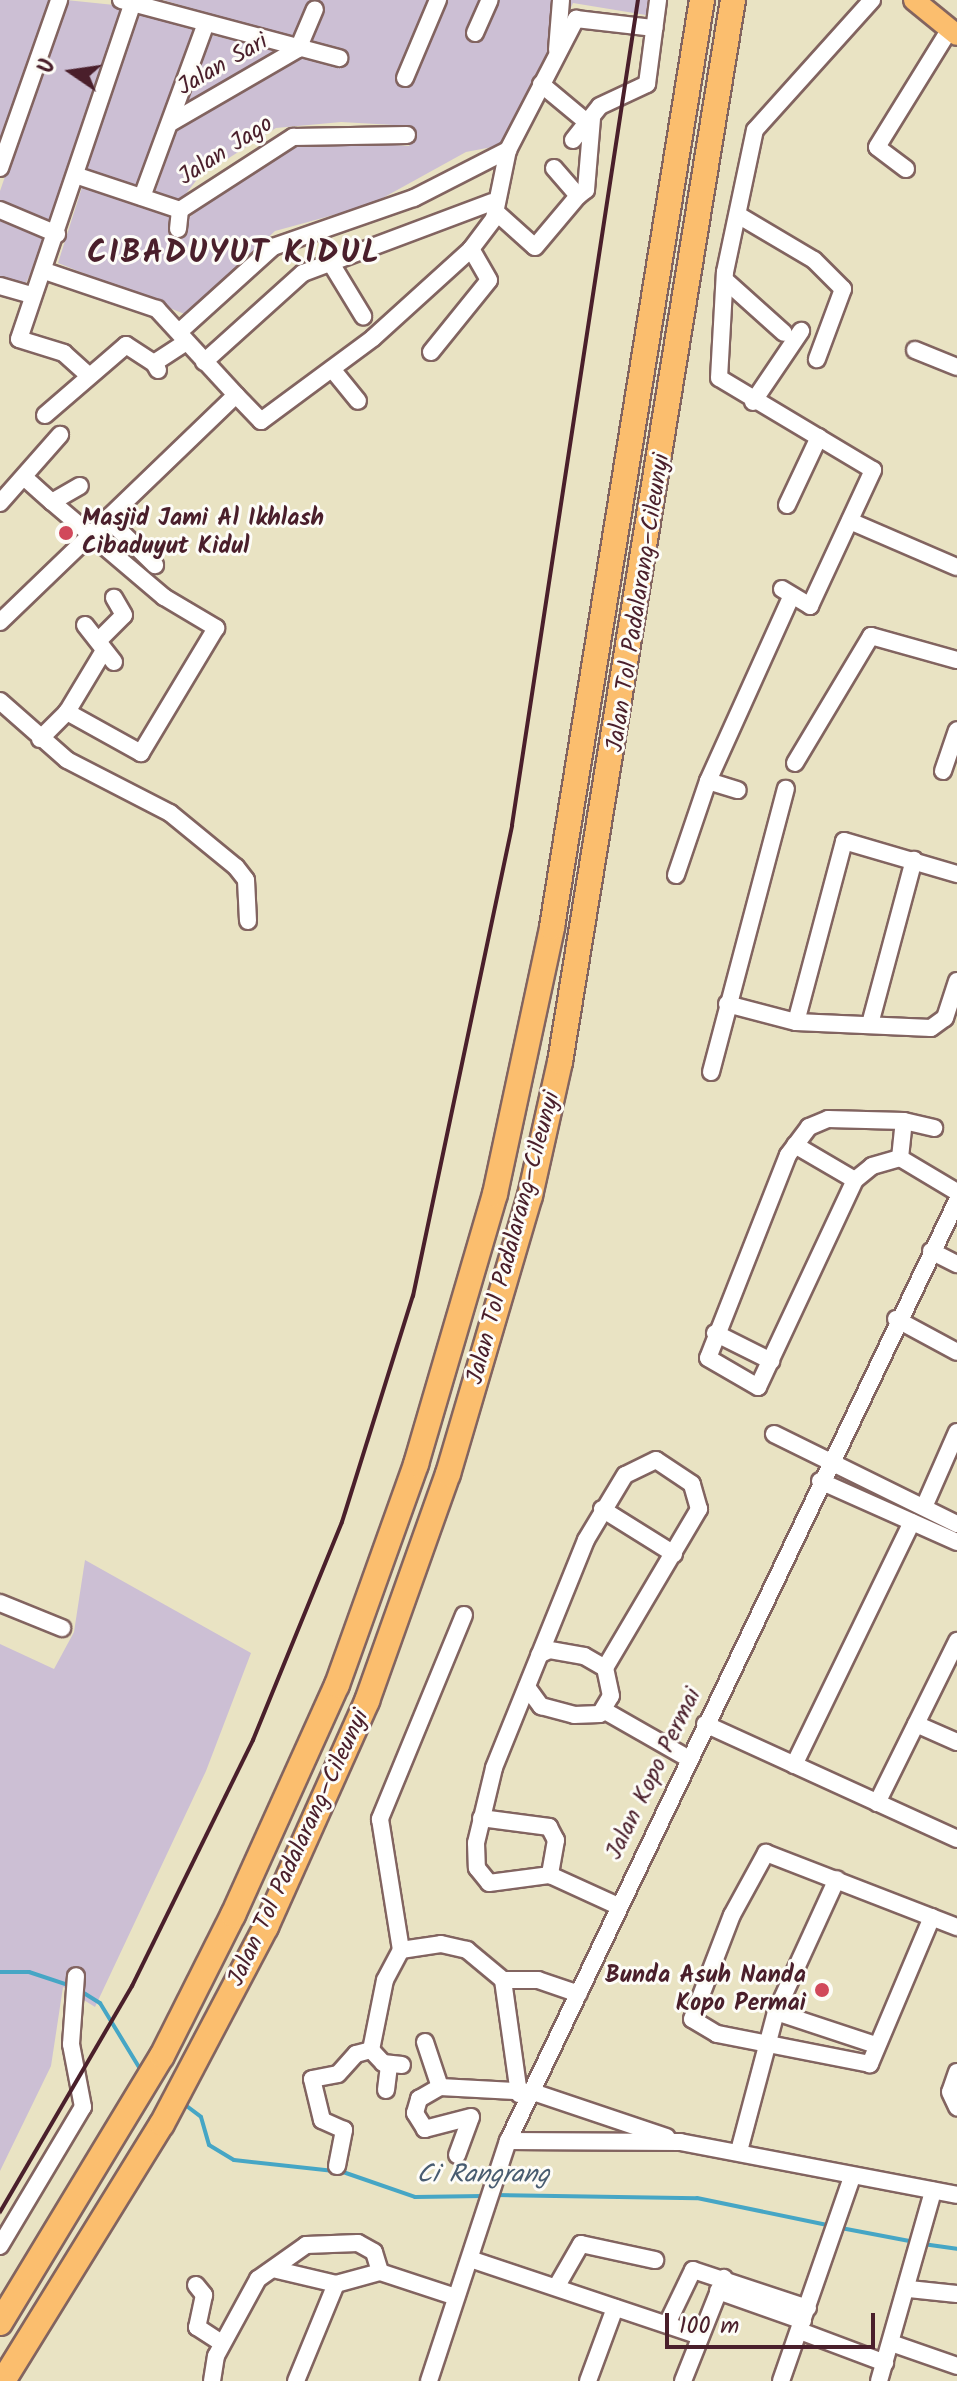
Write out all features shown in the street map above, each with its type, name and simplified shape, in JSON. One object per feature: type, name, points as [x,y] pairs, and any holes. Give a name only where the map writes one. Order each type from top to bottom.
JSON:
[{"type":"highway","name":"Jalan Tol Padalarang–Cileunyi","points":[[0,2323],[162,2056],[337,1685],[416,1464],[495,1194],[552,927],[702,0]]},
{"type":"highway","name":"Jalan Tol Padalarang–Cileunyi","points":[[3,2381],[191,2075],[367,1701],[448,1474],[530,1196],[587,919],[733,0]]},
{"type":"main road","points":[[914,0],[954,32]]},
{"type":"street","points":[[0,168],[59,0]]},
{"type":"street","points":[[405,78],[438,0]]},
{"type":"street","points":[[475,33],[490,0]]},
{"type":"street","points":[[557,51],[561,0]]},
{"type":"street","points":[[573,140],[626,88],[647,84],[658,0]]},
{"type":"street","points":[[676,875],[708,781],[786,594],[810,606],[873,467],[753,402],[717,372],[725,280],[755,130],[872,0]]},
{"type":"street","points":[[87,374],[64,353],[19,339],[32,295],[45,271],[78,176],[129,1],[205,26],[339,58]]},
{"type":"street","points":[[298,49],[315,9]]},
{"type":"street","points":[[45,271],[157,309],[261,421],[332,369],[471,249],[494,207],[508,150],[557,51],[581,16],[654,28]]},
{"type":"street","points":[[142,197],[205,26]]},
{"type":"street","points":[[906,169],[877,147],[954,32]]},
{"type":"street","name":"Jalan Sari","points":[[172,122],[298,49]]},
{"type":"street","points":[[541,84],[590,122]]},
{"type":"street","points":[[494,207],[535,247],[578,196],[589,178],[590,122]]},
{"type":"street","name":"Jalan Jago","points":[[78,176],[180,210],[293,137],[407,135]]},
{"type":"street","points":[[45,415],[87,374],[127,345],[156,367],[273,247],[414,198],[508,150]]},
{"type":"street","points":[[554,168],[578,196]]},
{"type":"street","points":[[204,362],[284,286],[329,260],[494,207]]},
{"type":"street","points":[[0,210],[57,234]]},
{"type":"street","points":[[178,229],[180,210]]},
{"type":"street","points":[[738,215],[814,260],[843,289],[817,359]]},
{"type":"street","points":[[431,352],[489,280],[471,249]]},
{"type":"street","points":[[329,260],[363,316]]},
{"type":"street","points":[[725,280],[793,332],[753,402]]},
{"type":"street","points":[[0,286],[32,295]]},
{"type":"street","points":[[915,350],[957,367]]},
{"type":"street","points":[[332,369],[358,401]]},
{"type":"street","points":[[0,622],[96,535],[108,519],[236,395]]},
{"type":"street","points":[[0,503],[60,435]]},
{"type":"street","points":[[787,505],[819,437]]},
{"type":"street","points":[[24,477],[96,535],[164,597],[216,628],[141,753],[67,712]]},
{"type":"street","points":[[52,502],[80,486]]},
{"type":"street","points":[[108,519],[155,565]]},
{"type":"street","points":[[850,521],[957,567]]},
{"type":"street","points":[[40,739],[67,712],[106,651],[124,615],[114,598]]},
{"type":"street","points":[[85,625],[106,651]]},
{"type":"street","points":[[795,763],[871,636],[957,660]]},
{"type":"street","points":[[0,701],[40,739],[170,813],[236,867],[246,880],[248,921]]},
{"type":"street","points":[[943,771],[957,730]]},
{"type":"street","points":[[708,781],[738,790]]},
{"type":"street","points":[[711,1072],[786,789]]},
{"type":"street","points":[[796,1022],[844,841],[957,874]]},
{"type":"street","points":[[870,1024],[914,860]]},
{"type":"street","points":[[727,1004],[796,1022],[939,1025],[957,981]]},
{"type":"street","points":[[900,1158],[855,1180],[758,1387],[708,1358],[715,1333],[795,1145],[828,1119],[904,1121],[934,1128]]},
{"type":"street","points":[[900,1158],[904,1121]]},
{"type":"street","points":[[795,1145],[855,1180]]},
{"type":"street","points":[[900,1158],[957,1192]]},
{"type":"street","name":"Jalan Kopo Permai","points":[[430,2378],[492,2182],[526,2093],[579,1994],[896,1319],[957,1201]]},
{"type":"street","points":[[931,1251],[957,1264]]},
{"type":"street","points":[[896,1319],[957,1352]]},
{"type":"street","points":[[715,1333],[771,1361]]},
{"type":"street","points":[[774,1434],[824,1472],[912,1522],[957,1542]]},
{"type":"street","points":[[924,1507],[957,1434]]},
{"type":"street","points":[[605,1711],[611,1696],[605,1668],[674,1554],[699,1501],[671,1467],[637,1464],[602,1509],[527,1687],[481,1818],[475,1853],[482,1879],[492,1884],[550,1875],[618,1906]]},
{"type":"street","points":[[824,1472],[924,1507],[957,1524]]},
{"type":"street","points":[[602,1509],[674,1554]]},
{"type":"street","points":[[794,1765],[912,1522]]},
{"type":"street","points":[[0,1603],[62,1628]]},
{"type":"street","points":[[371,2050],[385,1980],[401,1950],[379,1810],[464,1615]]},
{"type":"street","points":[[877,1803],[957,1641]]},
{"type":"street","points":[[539,1655],[562,1650],[605,1668]]},
{"type":"street","points":[[527,1687],[551,1710],[605,1711],[689,1759]]},
{"type":"street","points":[[705,1724],[957,1839]]},
{"type":"street","points":[[916,1724],[957,1742]]},
{"type":"street","points":[[481,1818],[549,1827],[556,1840],[550,1875]]},
{"type":"street","points":[[932,1917],[895,2016],[876,2045],[870,2064],[708,2032],[692,2019],[693,2006],[762,1855],[781,1854],[957,1927]]},
{"type":"street","points":[[739,2151],[776,2012],[837,1879]]},
{"type":"street","points":[[401,1950],[441,1944],[467,1950],[503,1980],[526,2093]]},
{"type":"street","points":[[0,2246],[83,2107],[72,1994],[76,1976]]},
{"type":"street","points":[[503,1980],[538,1980],[579,1994]]},
{"type":"street","points":[[776,2012],[876,2045]]},
{"type":"street","points":[[425,2042],[440,2087]]},
{"type":"street","points":[[337,2166],[344,2130],[322,2120],[312,2079],[338,2074],[356,2054],[371,2050],[396,2064],[386,2090]]},
{"type":"street","points":[[957,2072],[950,2095],[957,2107]]},
{"type":"street","points":[[457,2155],[471,2117],[425,2129],[415,2113],[419,2099],[440,2087],[526,2093],[680,2142]]},
{"type":"street","points":[[508,2141],[680,2142],[739,2151],[851,2180],[957,2195]]},
{"type":"street","points":[[781,2381],[834,2240],[851,2180]]},
{"type":"street","points":[[879,2381],[894,2344],[926,2229],[933,2191]]},
{"type":"street","points":[[212,2381],[222,2343],[258,2279],[277,2270],[306,2245],[336,2240],[368,2247],[380,2272]]},
{"type":"street","points":[[558,2284],[581,2244],[655,2260]]},
{"type":"street","points":[[470,2259],[558,2284],[615,2308],[700,2336]]},
{"type":"street","points":[[277,2270],[336,2284],[380,2272],[456,2297]]},
{"type":"street","points":[[667,2324],[691,2271],[772,2302],[885,2363]]},
{"type":"street","points":[[296,2381],[336,2284]]},
{"type":"street","points":[[196,2285],[204,2295],[197,2327],[222,2343]]},
{"type":"street","points":[[683,2381],[721,2285]]},
{"type":"street","points":[[909,2289],[957,2294]]},
{"type":"street","points":[[588,2381],[615,2308]]},
{"type":"street","points":[[894,2344],[957,2366]]},
{"type":"street","points":[[414,2371],[430,2378]]},
{"type":"shaded area","points":[[0,0],[55,0],[0,163]]},
{"type":"shaded area","points":[[66,0],[124,6],[55,223],[0,204],[0,191]]},
{"type":"shaded area","points":[[163,0],[648,0],[646,15],[573,3],[508,144],[466,152],[370,205],[275,231],[187,315],[58,263],[83,184],[186,220],[273,150],[336,141],[409,146],[415,136],[411,126],[341,122],[276,128],[199,177],[181,200],[155,192],[211,35],[302,56],[293,39]]},
{"type":"shaded area","points":[[136,8],[200,28],[139,188],[87,170]]},
{"type":"shaded area","points":[[0,221],[46,239],[26,283],[0,278]]},
{"type":"shaded area","points":[[85,1560],[251,1653],[206,1771],[95,2007],[63,1987],[51,2066],[0,2171],[0,1644],[54,1669],[74,1632]]},
{"type":"waterway","name":"Ci Rangrang","points":[[0,1972],[29,1972],[71,1986]]},
{"type":"waterway","name":"Ci Rangrang","points":[[79,1990],[100,2003],[142,2072]]},
{"type":"waterway","name":"Ci Rangrang","points":[[184,2104],[201,2117],[209,2145],[234,2160],[343,2172],[415,2197],[483,2196]]},
{"type":"waterway","name":"Ci Rangrang","points":[[496,2195],[697,2198],[832,2226]]},
{"type":"waterway","name":"Ci Rangrang","points":[[841,2228],[915,2242]]},
{"type":"waterway","name":"Ci Rangrang","points":[[923,2244],[957,2249]]},
{"type":"railway","points":[[0,2212],[132,1986],[253,1740],[342,1522],[413,1296],[512,825],[638,0]]},
{"type":"place","name":"Masjid Jami Al Ikhlash Cibaduyut Kidul","points":[[66,533]]},
{"type":"place","name":"Bunda Asuh Nanda Kopo Permai","points":[[822,1990]]},
{"type":"district","name":"CIBADUYUT KIDUL","points":[[234,254]]}]
